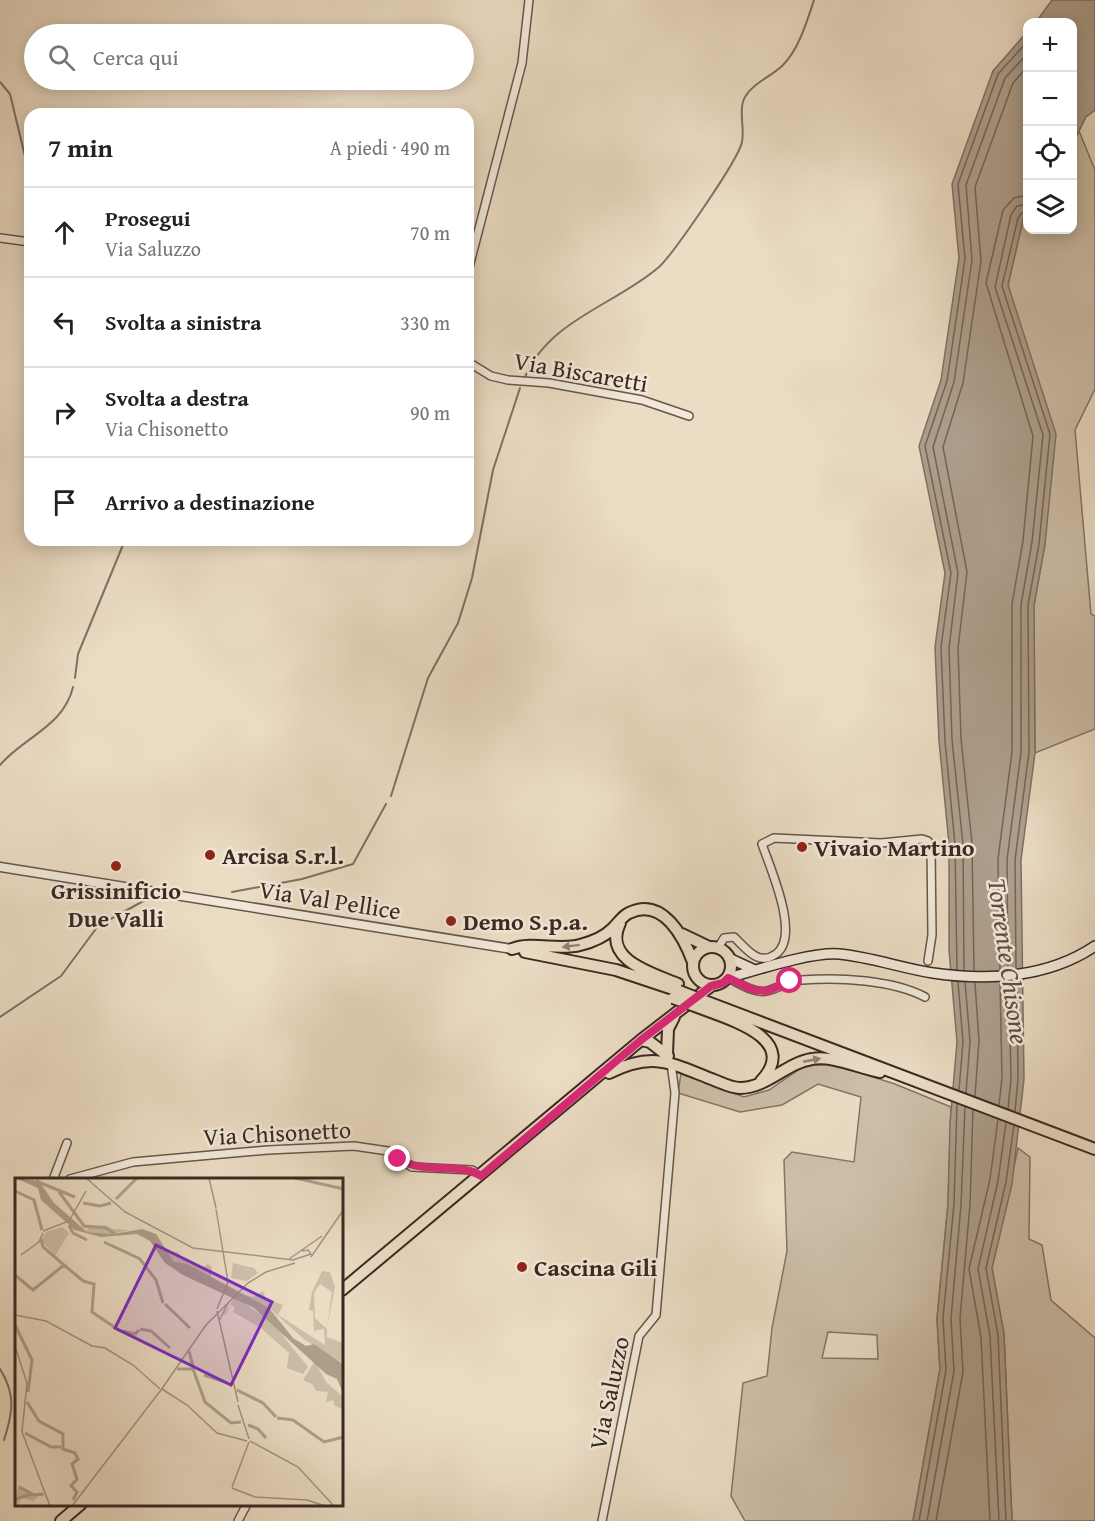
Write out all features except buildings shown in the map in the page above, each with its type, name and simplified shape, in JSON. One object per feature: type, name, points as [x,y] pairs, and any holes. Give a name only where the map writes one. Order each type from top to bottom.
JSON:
[{"type":"main road","points":[[512,950],[522,946],[578,946],[597,940],[629,913],[641,910],[657,912],[682,934],[714,947],[730,959],[755,970]]},
{"type":"main road","points":[[621,920],[616,931],[616,943],[622,955],[678,992]]},
{"type":"main road","points":[[682,934],[693,962],[700,998],[762,1035],[772,1053],[769,1073],[759,1084]]},
{"type":"main road","points":[[728,978],[755,970],[837,954],[933,973],[998,976],[1039,971],[1064,964],[1095,946]]},
{"type":"main road","points":[[693,962],[699,952],[714,947]]},
{"type":"main road","points":[[512,950],[616,970],[700,998],[1095,1149]]},
{"type":"main road","points":[[344,1288],[641,1040],[723,983],[731,972],[730,959]]},
{"type":"main road","points":[[695,975],[699,981],[700,998]]},
{"type":"main road","points":[[669,1058],[668,1029],[675,1015]]},
{"type":"main road","points":[[641,1040],[650,1042],[669,1058],[736,1089],[759,1084],[798,1064],[821,1058],[860,1069],[904,1076]]},
{"type":"main road","points":[[641,1040],[645,1054],[651,1059]]},
{"type":"main road","points":[[574,1098],[608,1074],[627,1064],[669,1058]]},
{"type":"main road","points":[[61,1521],[79,1506]]},
{"type":"street","points":[[474,248],[522,63],[529,0]]},
{"type":"street","points":[[0,238],[24,241]]},
{"type":"street","name":"Via Biscaretti","points":[[474,366],[491,376],[508,380],[549,383],[642,400],[690,416]]},
{"type":"street","points":[[714,947],[724,938],[734,937],[755,957],[771,958],[779,952],[785,941],[784,915],[762,844],[774,838],[881,843],[928,841],[932,847],[932,935],[928,961]]},
{"type":"street","name":"Via Val Pellice","points":[[0,867],[512,950]]},
{"type":"street","points":[[728,978],[754,990],[767,991],[779,984],[801,980],[888,984],[903,987],[925,997]]},
{"type":"street","name":"Via Saluzzo","points":[[602,1521],[639,1336],[656,1315],[675,1093],[669,1058]]},
{"type":"street","points":[[55,1178],[67,1143]]},
{"type":"street","name":"Via Chisonetto","points":[[74,1178],[133,1162],[268,1150],[354,1146],[388,1151],[412,1167],[472,1170],[481,1176]]},
{"type":"street","points":[[238,1521],[246,1506]]},
{"type":"shaded area","points":[[1079,131],[1095,170],[1095,389],[1075,430],[1091,614],[1095,616],[1095,729],[1035,753],[1034,605],[1045,544],[1008,285],[1023,220],[1023,234],[1077,234],[1077,135]]},
{"type":"shaded area","points":[[832,1064],[895,1084],[951,1107],[948,1204],[937,1319],[940,1369],[913,1521],[745,1521],[731,1496],[743,1383],[767,1376],[772,1328],[787,1251],[784,1160],[792,1152],[854,1162],[861,1097],[818,1084],[782,1105],[740,1112],[678,1093],[681,1073],[744,1097],[769,1090],[804,1066]],"holes":[[[828,1332],[877,1335],[878,1359],[822,1358]]]},
{"type":"shaded area","points":[[1018,1148],[1030,1157],[1029,1239],[1042,1245],[1051,1300],[1095,1338],[1095,1521],[1012,1521],[1004,1334],[992,1268]]},
{"type":"water","points":[[1052,0],[1095,0],[1095,110],[1086,117],[1077,135],[1077,18],[1039,18]]},
{"type":"water","name":"Torrente Chisone","points":[[1023,37],[1023,220],[1008,285],[1056,434],[1045,544],[1034,605],[1035,753],[1021,860],[1024,1079],[1012,1184],[992,1268],[1004,1334],[1012,1521],[913,1521],[940,1369],[937,1319],[948,1204],[950,1123],[957,1042],[949,950],[949,844],[939,741],[935,647],[945,573],[919,446],[941,380],[959,258],[952,184],[993,71]]},
{"type":"waterway","points":[[525,377],[536,357],[566,327],[642,280],[666,259],[705,206],[738,152],[743,137],[742,107],[745,97],[753,87],[783,65],[794,51],[814,0]]},
{"type":"waterway","points":[[0,82],[10,94],[24,152]]},
{"type":"waterway","points":[[391,796],[428,678],[458,623],[472,578],[493,470],[520,388]]},
{"type":"waterway","points":[[75,678],[78,654],[123,546]]},
{"type":"waterway","points":[[0,765],[61,712],[73,687]]},
{"type":"waterway","points":[[232,892],[302,879],[353,864],[386,804]]},
{"type":"waterway","points":[[0,1017],[61,976],[98,926],[147,899]]},
{"type":"waterway","points":[[0,1369],[11,1395],[11,1412],[4,1440]]},
{"type":"place","name":"Vivaio Martino","points":[[802,847]]},
{"type":"place","name":"Arcisa S.r.l.","points":[[210,855]]},
{"type":"place","name":"Grissinificio Due Valli","points":[[116,866]]},
{"type":"place","name":"Demo S.p.a.","points":[[451,921]]},
{"type":"place","name":"Cascina Gili","points":[[522,1267]]},
{"type":"route","points":[[398,1159],[412,1167],[472,1170],[481,1176],[641,1040],[711,986],[723,983],[728,978],[754,990],[767,991],[790,981]]}]
